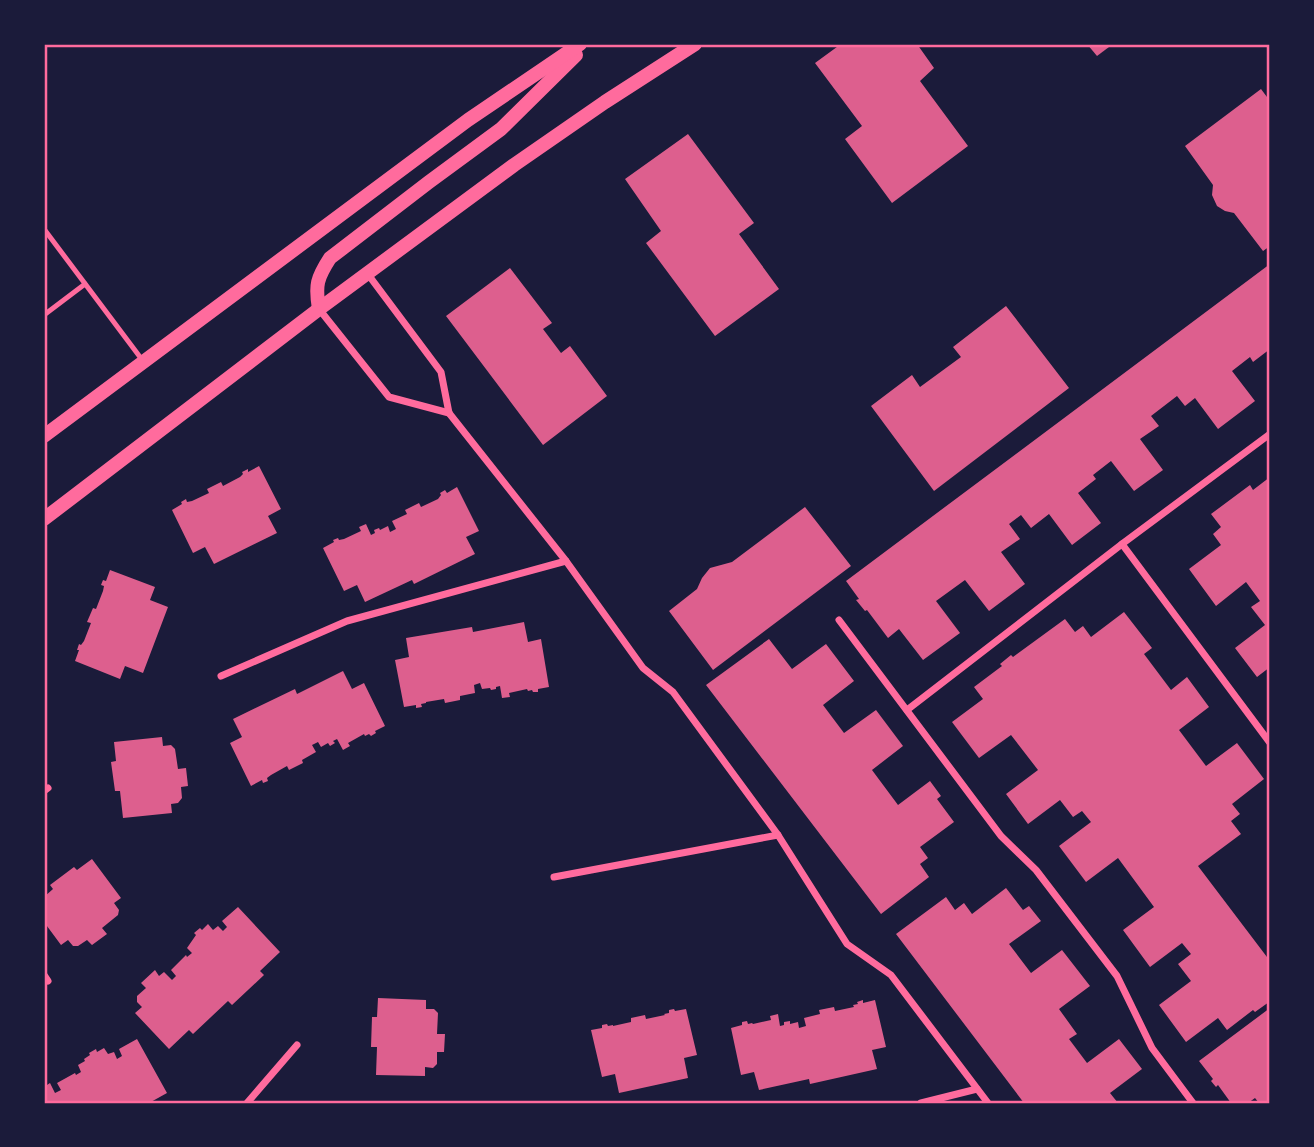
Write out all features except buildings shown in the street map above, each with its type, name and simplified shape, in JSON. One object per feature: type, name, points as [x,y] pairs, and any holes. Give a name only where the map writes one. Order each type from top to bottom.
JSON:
[{"type":"main road","points":[[44,436],[468,120],[580,44]]},
{"type":"main road","points":[[319,309],[316,291],[321,272],[330,258],[501,129],[587,44]]},
{"type":"main road","points":[[44,519],[319,309],[514,165],[695,44]]},
{"type":"street","points":[[367,273],[441,372],[449,413],[566,561],[643,668],[673,692],[778,835],[847,944],[891,975],[988,1103]]},
{"type":"street","points":[[319,309],[389,397],[449,413]]},
{"type":"street","points":[[907,710],[1270,434]]},
{"type":"street","points":[[1122,544],[1270,743]]},
{"type":"street","points":[[221,676],[347,621],[566,561]]},
{"type":"street","points":[[839,620],[1002,836],[1036,870],[1118,976],[1152,1048],[1193,1103]]},
{"type":"street","points":[[554,877],[778,835]]},
{"type":"street","points":[[247,1103],[297,1045]]},
{"type":"street","points":[[921,1103],[977,1089]]},
{"type":"lane","points":[[44,229],[144,361]]},
{"type":"lane","points":[[44,315],[85,284]]}]
